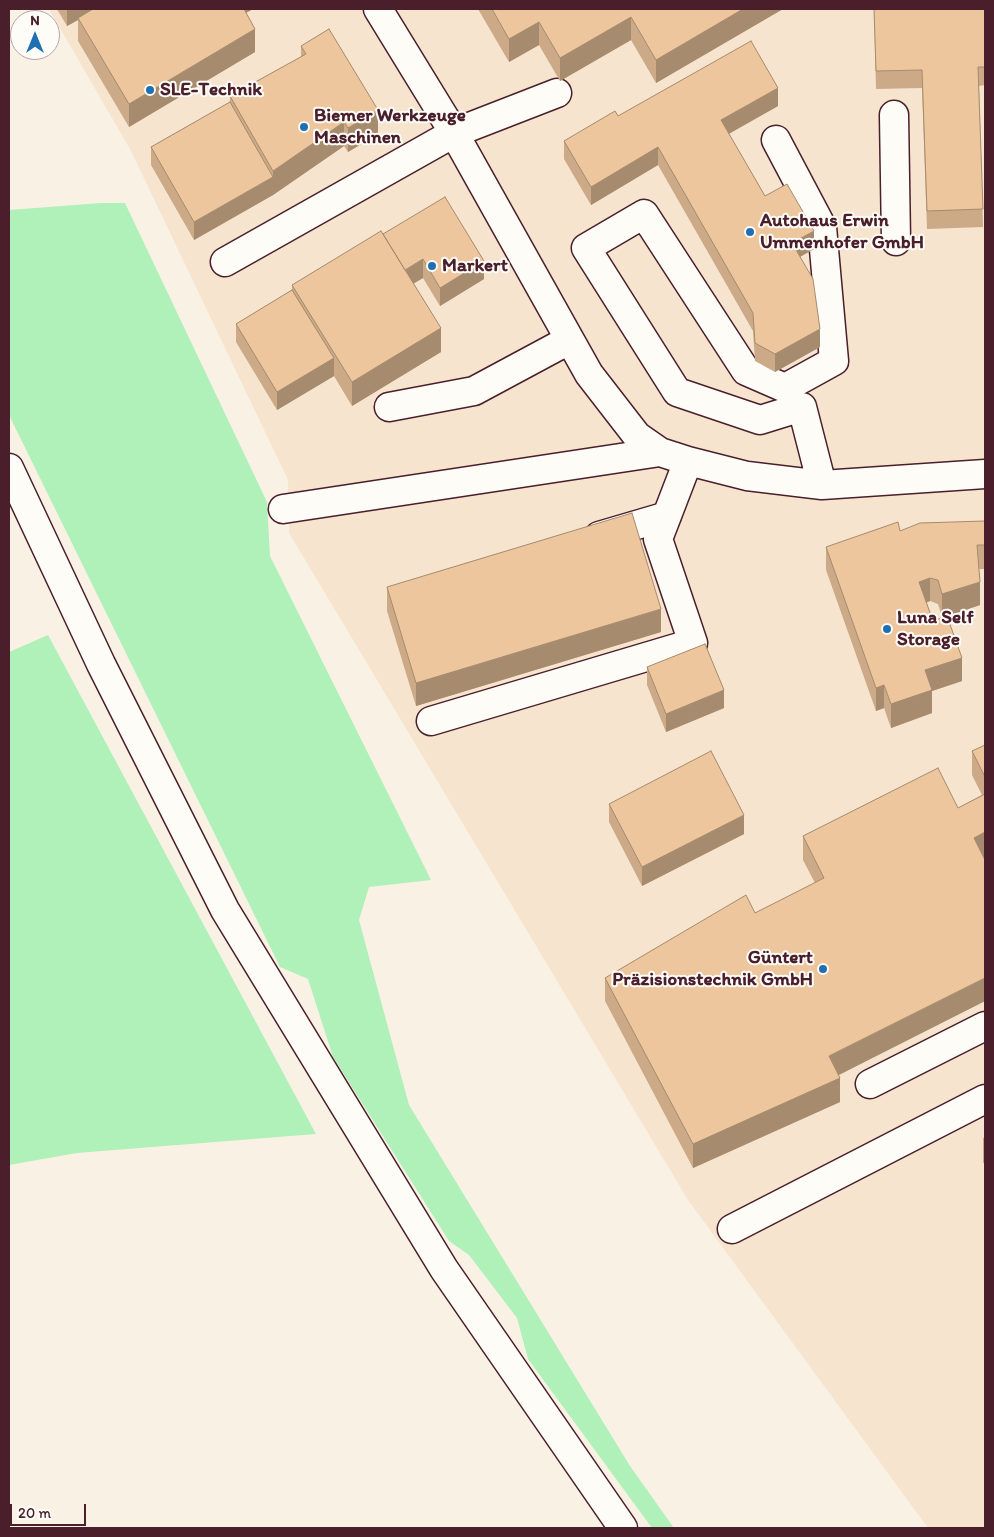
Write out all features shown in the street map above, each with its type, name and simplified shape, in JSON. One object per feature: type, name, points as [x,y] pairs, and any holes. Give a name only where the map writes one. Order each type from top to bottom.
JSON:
[{"type":"main road","points":[[378,9],[454,133],[589,374],[637,436],[660,452],[688,461],[747,476],[822,485],[985,474]]},
{"type":"main road","points":[[225,262],[454,133],[557,93]]},
{"type":"main road","points":[[894,115],[896,241]]},
{"type":"main road","points":[[776,140],[822,227],[834,361],[800,394],[760,420],[677,392],[586,248],[644,214],[746,370],[800,394]]},
{"type":"main road","points":[[389,407],[474,391],[569,340]]},
{"type":"main road","points":[[800,394],[822,485]]},
{"type":"main road","points":[[284,509],[660,452]]},
{"type":"main road","points":[[431,722],[693,643],[658,539],[688,461]]},
{"type":"main road","points":[[9,468],[101,664],[226,910],[444,1269],[623,1528]]},
{"type":"main road","points":[[573,543],[667,516]]},
{"type":"main road","points":[[870,1084],[985,1026]]},
{"type":"main road","points":[[732,1229],[985,1099]]},
{"type":"shaded area","points":[[985,9],[985,1528],[928,1528],[688,1200],[289,533],[288,480],[131,151],[60,28],[60,10],[50,10]]},
{"type":"green space","points":[[125,203],[267,502],[270,556],[431,880],[369,887],[359,920],[409,1105],[630,1466],[674,1528],[652,1528],[528,1359],[517,1318],[469,1255],[449,1241],[333,1057],[308,979],[280,967],[9,415],[9,210]]},
{"type":"green space","points":[[48,635],[316,1134],[77,1153],[9,1165],[9,652]]},
{"type":"building","name":"SLE-Technik","points":[[93,9],[244,9],[255,29],[129,104],[78,18]]},
{"type":"building","points":[[492,9],[743,9],[656,60],[631,17],[560,58],[539,22],[509,39]]},
{"type":"building","points":[[874,9],[985,9],[985,67],[978,67],[983,209],[927,211],[922,70],[876,71]]},
{"type":"building","name":"Biemer Werkzeuge Maschinen","points":[[329,29],[378,110],[348,128],[344,122],[273,171],[230,96],[306,54],[301,46]]},
{"type":"building","name":"Autohaus Erwin Ummenhofer GmbH","points":[[751,41],[778,88],[721,120],[765,196],[787,184],[814,231],[792,243],[813,279],[820,329],[775,354],[755,343],[753,313],[658,147],[591,187],[564,141],[615,111],[618,116]]},
{"type":"building","points":[[230,102],[273,177],[194,222],[151,147]]},
{"type":"building","name":"Markert","points":[[445,197],[484,261],[440,288],[423,259],[405,270],[383,234]]},
{"type":"building","points":[[381,231],[441,328],[352,382],[292,285]]},
{"type":"building","points":[[292,290],[334,358],[277,392],[236,324]]},
{"type":"building","points":[[632,513],[661,609],[416,683],[387,587]]},
{"type":"building","name":"Luna Self Storage","points":[[985,521],[985,545],[977,545],[980,582],[942,594],[938,580],[930,578],[919,582],[933,621],[947,616],[962,658],[925,670],[932,690],[891,704],[884,685],[876,688],[826,547],[898,522],[900,531],[920,523]]},
{"type":"building","points":[[705,644],[724,690],[666,714],[647,667]]},
{"type":"building","points":[[985,745],[985,777],[972,751]]},
{"type":"building","points":[[711,751],[744,815],[642,867],[609,804]]},
{"type":"building","name":"Güntert Präzisionstechnik GmbH","points":[[938,768],[958,808],[985,794],[985,832],[974,838],[985,860],[985,978],[829,1056],[840,1078],[693,1144],[605,978],[746,895],[755,913],[824,878],[803,836]]},
{"type":"place","name":"SLE-Technik","points":[[150,90]]},
{"type":"place","name":"Biemer Werkzeuge Maschinen","points":[[304,127]]},
{"type":"place","name":"Autohaus Erwin Ummenhofer GmbH","points":[[750,232]]},
{"type":"place","name":"Markert","points":[[432,266]]},
{"type":"place","name":"Luna Self Storage","points":[[887,629]]},
{"type":"place","name":"Güntert Präzisionstechnik GmbH","points":[[823,969]]}]
